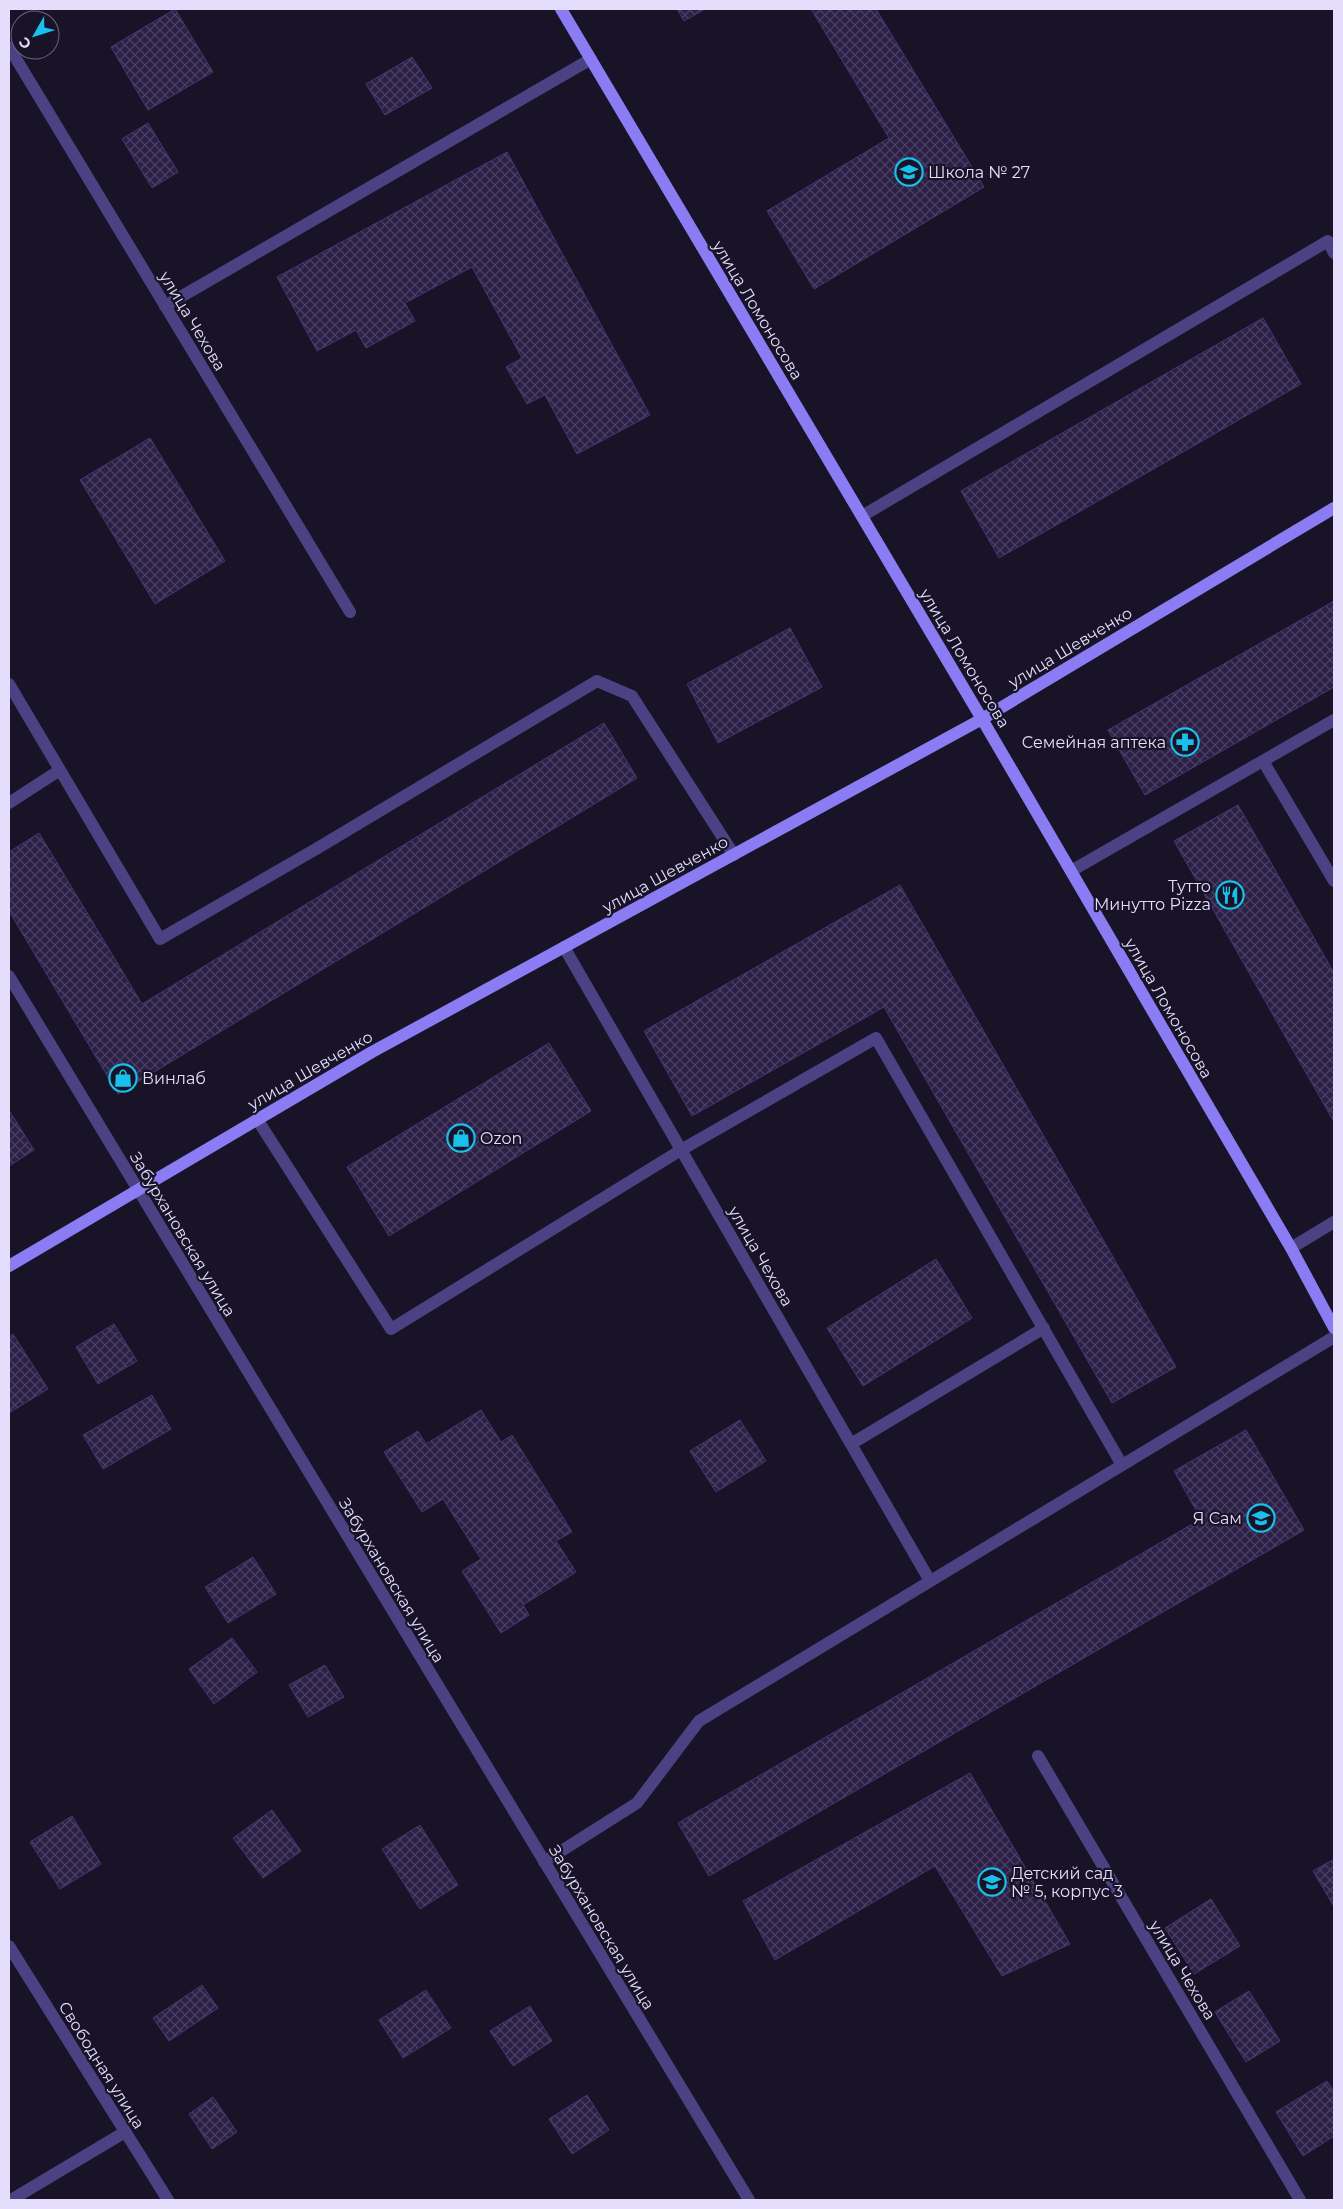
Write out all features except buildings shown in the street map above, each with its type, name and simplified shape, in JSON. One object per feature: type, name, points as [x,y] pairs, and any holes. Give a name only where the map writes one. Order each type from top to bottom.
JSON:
[{"type":"street","name":"улица Ломоносова","points":[[561,9],[982,719],[1291,1248],[1334,1328]]},
{"type":"street","name":"улица Чехова","points":[[9,48],[350,612]]},
{"type":"street","points":[[166,306],[591,59]]},
{"type":"street","points":[[862,516],[1332,244]]},
{"type":"street","name":"улица Шевченко","points":[[9,1266],[372,1052],[982,719],[1334,508]]},
{"type":"street","points":[[9,684],[160,938],[324,844],[597,681],[632,696],[734,855]]},
{"type":"street","points":[[1071,871],[1334,720]]},
{"type":"street","points":[[1263,761],[1334,881]]},
{"type":"street","points":[[9,803],[60,770]]},
{"type":"street","name":"улица Чехова","points":[[564,947],[930,1581]]},
{"type":"street","name":"Забурхановская улица","points":[[9,976],[749,2200]]},
{"type":"street","points":[[257,1119],[391,1329],[681,1150],[876,1038],[1122,1465]]},
{"type":"street","points":[[1291,1248],[1334,1222]]},
{"type":"street","points":[[851,1444],[1044,1328]]},
{"type":"street","points":[[544,1862],[637,1803],[699,1721],[1334,1337]]},
{"type":"street","name":"улица Чехова","points":[[1038,1756],[1300,2200]]},
{"type":"street","name":"Свободная улица","points":[[9,1946],[168,2200]]},
{"type":"street","points":[[11,2200],[125,2132]]},
{"type":"place","name":"Школа № 27","points":[[909,172]]},
{"type":"place","name":"Семейная аптека","points":[[1185,742]]},
{"type":"place","name":"Тутто Минутто Pizza","points":[[1230,895]]},
{"type":"place","name":"Винлаб","points":[[123,1078]]},
{"type":"place","name":"Ozon","points":[[461,1138]]},
{"type":"place","name":"Я Сам","points":[[1261,1518]]},
{"type":"place","name":"Детский сад № 5, корпус 3","points":[[992,1882]]}]
